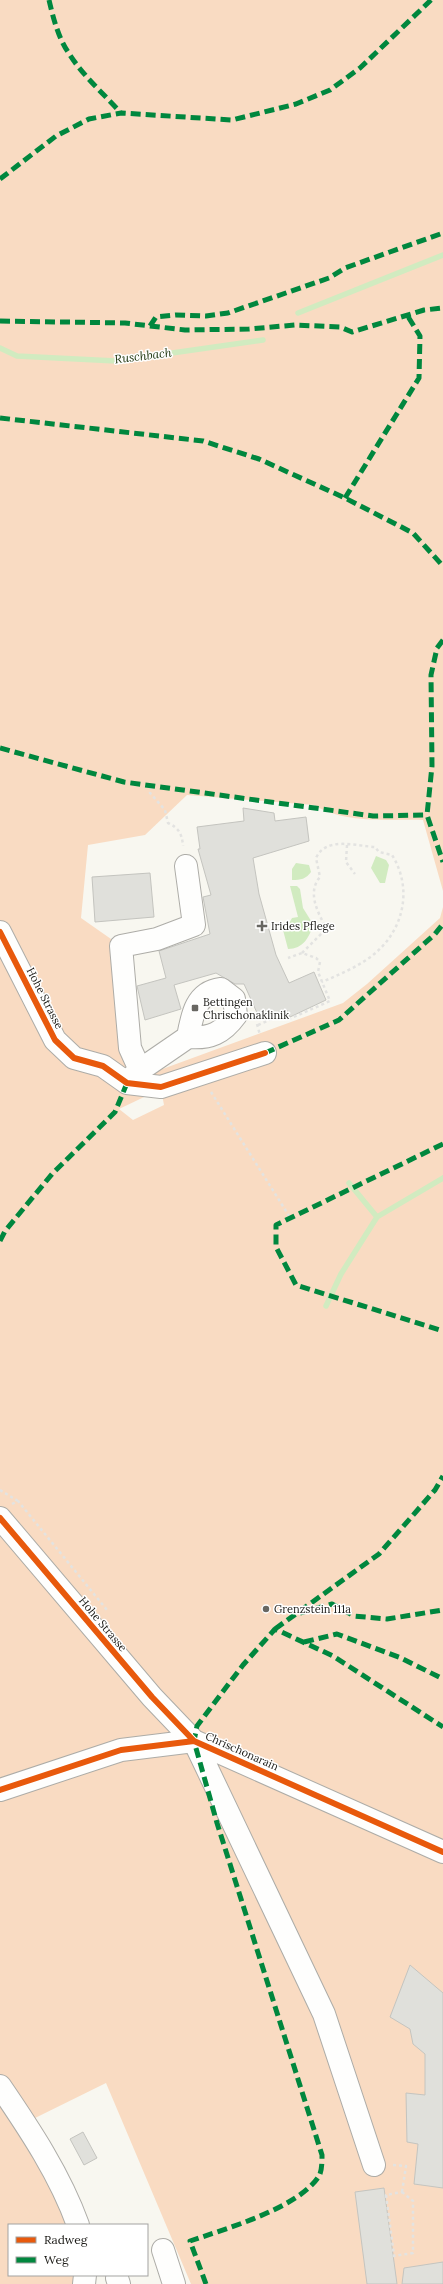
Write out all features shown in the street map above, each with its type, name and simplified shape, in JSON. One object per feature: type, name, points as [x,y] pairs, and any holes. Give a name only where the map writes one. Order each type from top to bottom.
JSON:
[{"type":"street","points":[[186,866],[194,925],[157,939],[121,946],[134,1076],[188,1037]]},
{"type":"street","name":"Hohe Strasse","points":[[0,932],[55,1040],[74,1058],[134,1076],[161,1088],[265,1053]]},
{"type":"street","name":"Hohe Strasse","points":[[0,1518],[152,1697],[194,1741]]},
{"type":"street","points":[[194,1741],[324,2014],[374,2165]]},
{"type":"street","name":"Chrischonarain","points":[[0,1790],[121,1750],[194,1741],[443,1852]]},
{"type":"street","points":[[0,2086],[56,2175],[78,2224]]},
{"type":"street","points":[[163,2250],[174,2284]]},
{"type":"path","points":[[151,786],[150,793],[164,810],[168,823],[177,827],[182,837],[186,866]]},
{"type":"path","points":[[288,958],[302,953],[322,933],[324,924],[315,908],[315,883],[320,877],[316,858],[323,847],[331,844],[375,847],[379,852],[392,855],[399,867],[404,886],[404,904],[398,922],[384,946],[368,959],[322,982]]},
{"type":"path","points":[[347,845],[346,862],[355,874]]},
{"type":"path","points":[[258,1025],[285,1013],[289,1020],[330,1001],[318,972],[320,962],[316,958],[302,953]]},
{"type":"path","points":[[199,1074],[291,1219]]},
{"type":"path","points":[[0,1490],[18,1501]]},
{"type":"path","points":[[374,2165],[406,2166],[402,2192]]},
{"type":"path","points":[[402,2192],[413,2201],[413,2253],[394,2256],[386,2195],[402,2192]]},
{"type":"shaded area","points":[[0,0],[443,0],[443,891],[423,820],[353,818],[326,811],[314,805],[187,795],[145,835],[88,845],[81,918],[111,939],[123,1048],[157,1071],[343,1003],[367,984],[440,918],[443,907],[443,2284],[191,2284],[106,2083],[31,2120],[85,2224],[8,2224],[8,2276],[82,2276],[78,2284],[0,2284]],"holes":[[[161,1089],[164,1105],[133,1120],[119,1109]]]},
{"type":"shaded area","points":[[376,856],[386,860],[389,865],[385,883],[380,883],[371,868]]},
{"type":"shaded area","points":[[296,863],[309,865],[311,872],[303,879],[292,880],[292,869]]},
{"type":"shaded area","points":[[290,886],[297,886],[300,889],[303,908],[313,924],[308,938],[302,945],[288,949],[283,930],[286,929],[292,918],[298,917]]},
{"type":"building","points":[[243,808],[274,813],[275,821],[306,817],[309,841],[253,858],[259,894],[276,955],[289,983],[314,972],[326,1000],[290,1017],[286,1009],[263,1019],[261,1013],[258,1015],[244,984],[235,984],[216,973],[174,985],[181,1009],[145,1020],[137,986],[166,978],[159,951],[210,934],[203,897],[211,895],[198,849],[200,849],[197,827],[244,821]]},
{"type":"building","points":[[150,873],[154,917],[95,922],[92,877]]},
{"type":"building","points":[[410,1965],[443,1993],[443,2188],[414,2184],[418,2144],[407,2142],[406,2093],[425,2095],[425,2054],[413,2044],[410,2029],[390,2017]]},
{"type":"building","points":[[83,2132],[97,2158],[84,2165],[70,2139]]},
{"type":"building","points":[[384,2188],[397,2284],[367,2284],[355,2192]]},
{"type":"building","points":[[443,2262],[443,2284],[402,2284],[404,2268]]},
{"type":"waterway","name":"Ruschbach","points":[[298,313],[443,255]]},
{"type":"waterway","name":"Ruschbach","points":[[0,348],[17,356],[116,361],[263,340]]},
{"type":"waterway","points":[[326,1306],[341,1274],[377,1217],[443,1178]]},
{"type":"waterway","points":[[349,1183],[377,1217]]},
{"type":"marked path","points":[[49,0],[54,20],[64,46],[86,76],[121,113]]},
{"type":"marked path","points":[[0,179],[56,136],[89,119],[121,113],[232,120],[296,104],[330,90],[360,68],[431,0]]},
{"type":"marked path","points":[[150,326],[156,317],[176,315],[206,316],[228,313],[329,278],[345,268],[443,233]]},
{"type":"marked path","points":[[0,321],[125,323],[185,330],[249,329],[295,325],[340,327],[352,332],[424,310],[443,308]]},
{"type":"marked path","points":[[345,498],[419,378],[420,336],[407,315]]},
{"type":"marked path","points":[[0,418],[203,441],[259,459],[345,498],[413,533],[443,566]]},
{"type":"marked path","points":[[443,640],[437,648],[431,675],[432,766],[427,815],[443,862]]},
{"type":"marked path","points":[[0,748],[124,782],[373,816],[427,815]]},
{"type":"marked path","points":[[265,1053],[339,1020],[435,934],[443,924]]},
{"type":"marked path","points":[[0,1241],[5,1231],[52,1174],[115,1112],[127,1083]]},
{"type":"marked path","points":[[443,1144],[276,1225],[276,1247],[296,1285],[443,1331]]},
{"type":"marked path","points":[[275,1629],[379,1554],[435,1490],[443,1476]]},
{"type":"marked path","points":[[300,1613],[332,1604],[354,1616],[387,1619],[443,1610]]},
{"type":"marked path","points":[[206,2284],[190,2241],[241,2224],[295,2198],[309,2187],[319,2176],[322,2155],[217,1823],[194,1741],[197,1726],[243,1665],[275,1629],[333,1656],[443,1727]]},
{"type":"marked path","points":[[304,1642],[337,1634],[401,1658],[443,1679]]},
{"type":"cycle path","points":[[0,932],[55,1040],[74,1058],[103,1066],[127,1083],[161,1087],[265,1053]]},
{"type":"cycle path","points":[[0,1518],[152,1697],[194,1741]]},
{"type":"cycle path","points":[[0,1790],[121,1750],[194,1741],[443,1852]]},
{"type":"place","name":"Irides Pflege","points":[[262,926]]},
{"type":"place","name":"Bettingen Chrischonaklinik","points":[[195,1008]]},
{"type":"place","name":"Grenzstein 111a","points":[[266,1609]]}]
